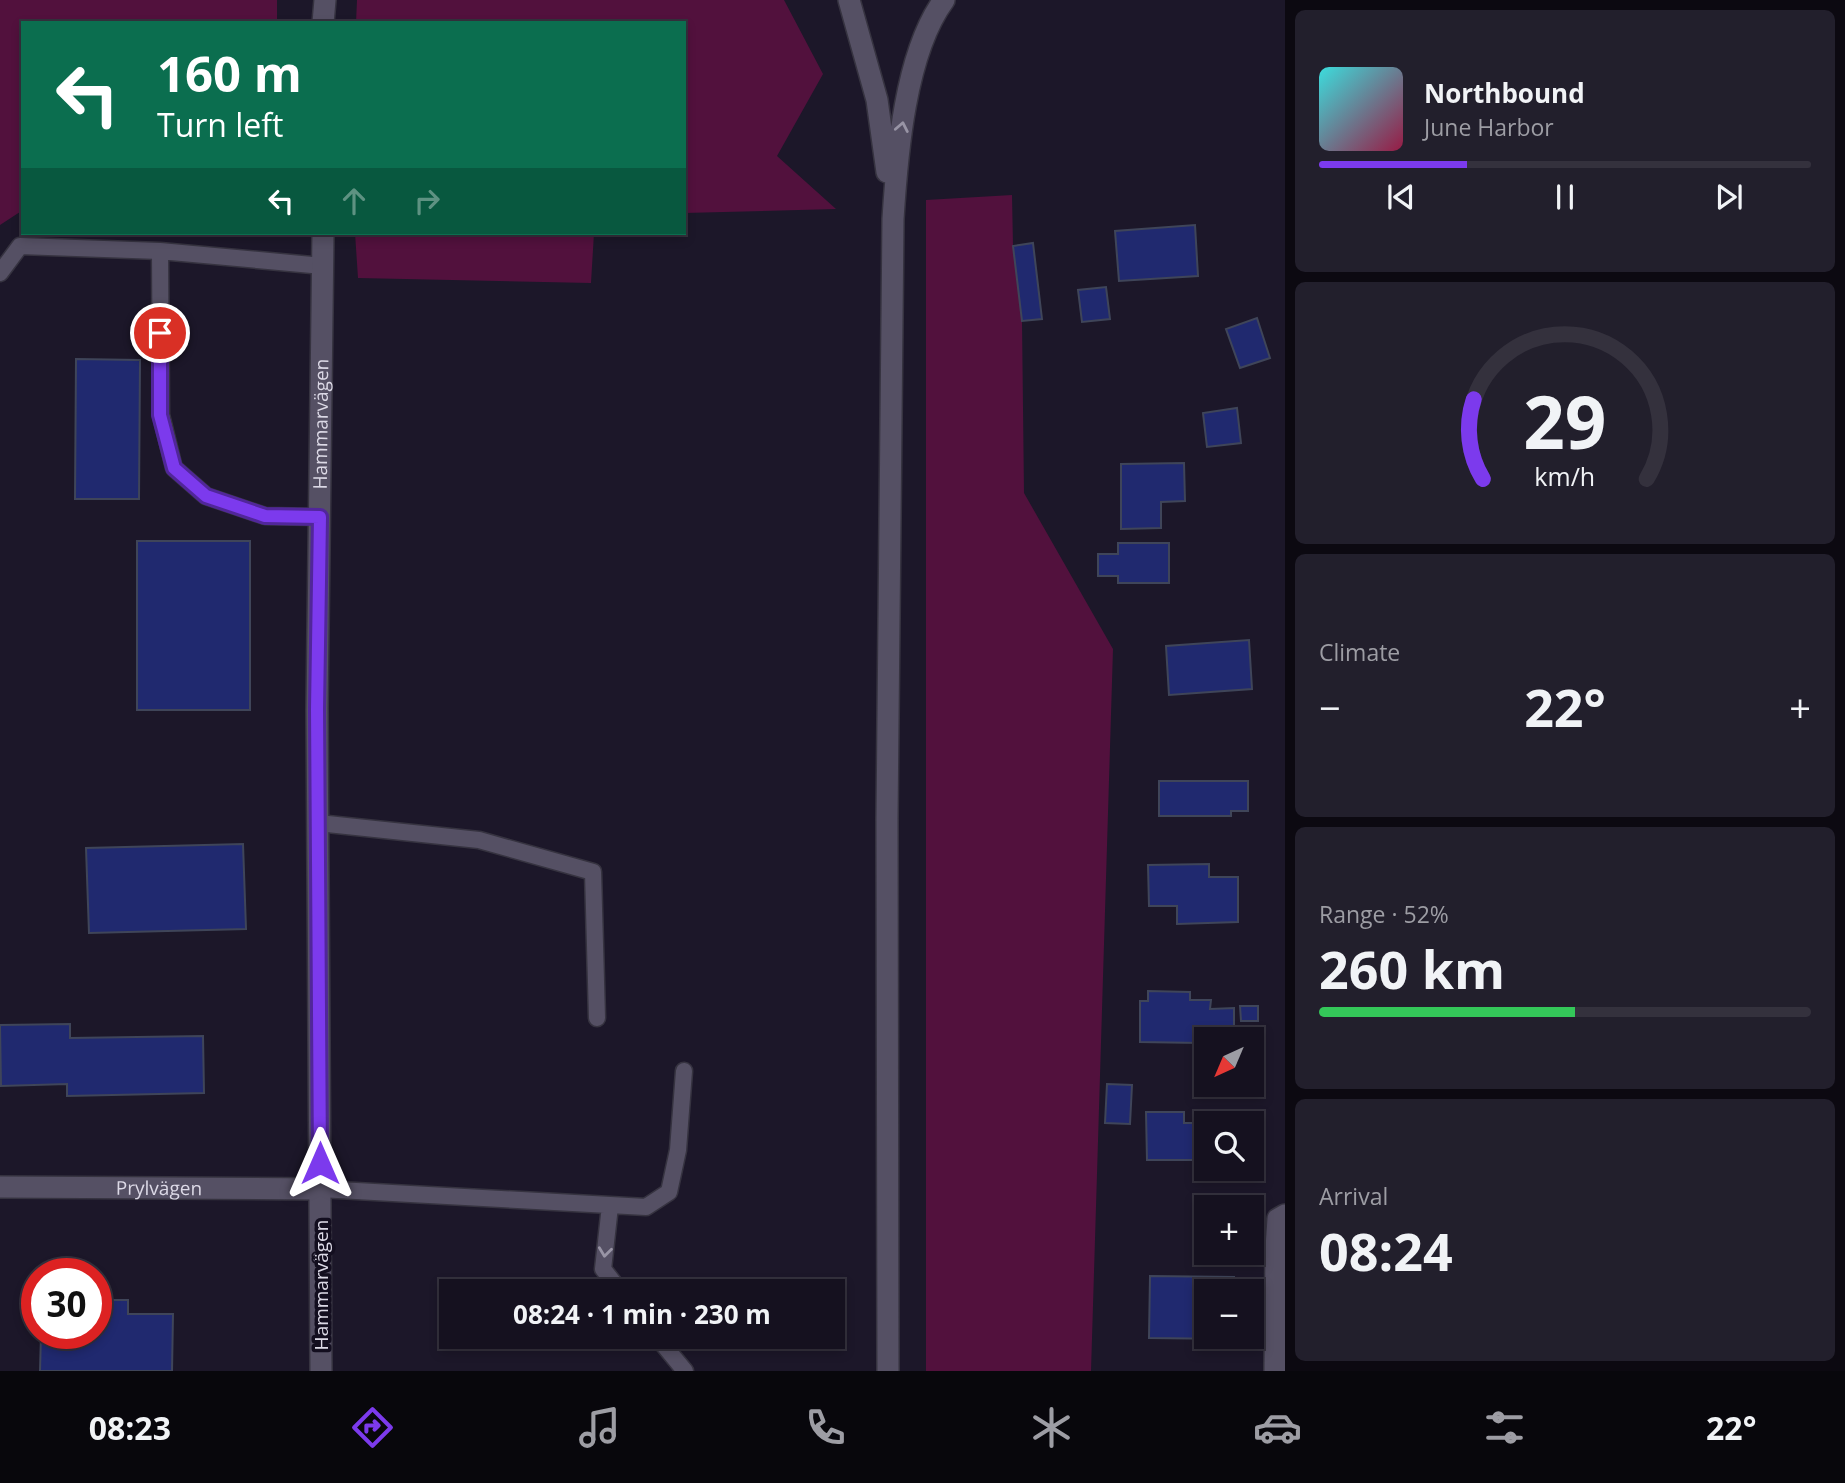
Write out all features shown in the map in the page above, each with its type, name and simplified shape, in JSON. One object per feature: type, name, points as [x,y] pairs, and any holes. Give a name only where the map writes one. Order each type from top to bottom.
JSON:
[{"type":"street","points":[[323,21],[325,0]]},
{"type":"street","points":[[849,0],[877,100],[893,219]]},
{"type":"street","points":[[888,1371],[887,819],[893,219],[897,155],[917,56],[926,29],[944,0]]},
{"type":"street","name":"Hammarvägen","points":[[321,1371],[318,823],[323,235]]},
{"type":"street","name":"Prylvägen","points":[[0,1187],[320,1189]]},
{"type":"street","points":[[1275,1371],[1276,1248],[1278,1219],[1285,1215]]},
{"type":"lane","points":[[0,273],[20,246],[160,251],[323,266]]},
{"type":"lane","points":[[160,251],[160,415],[174,468],[206,496],[265,516],[320,517]]},
{"type":"lane","points":[[318,823],[479,840],[593,872],[597,1018]]},
{"type":"lane","points":[[320,1189],[646,1207],[669,1192],[678,1150],[684,1070]]},
{"type":"lane","points":[[610,1206],[603,1269],[611,1279]]},
{"type":"lane","points":[[667,1349],[685,1371]]},
{"type":"shaded area","points":[[0,0],[277,0],[277,21],[21,21],[21,211],[0,225]]},
{"type":"shaded area","points":[[357,0],[784,0],[823,74],[777,156],[836,209],[686,213],[686,21],[356,21]]},
{"type":"shaded area","points":[[1012,195],[1013,246],[1022,321],[1024,493],[1113,649],[1091,1371],[926,1371],[926,200]]},
{"type":"shaded area","points":[[355,235],[594,235],[591,283],[358,278]]},
{"type":"building","points":[[1195,225],[1198,276],[1119,281],[1115,231]]},
{"type":"building","points":[[1033,243],[1042,319],[1022,321],[1013,246]]},
{"type":"building","points":[[1106,287],[1110,319],[1082,322],[1078,290]]},
{"type":"building","points":[[1257,318],[1270,358],[1240,368],[1226,329]]},
{"type":"building","points":[[76,359],[140,360],[139,499],[75,499]]},
{"type":"building","points":[[1237,408],[1241,443],[1207,447],[1203,413]]},
{"type":"building","points":[[1184,463],[1185,501],[1161,502],[1161,528],[1121,529],[1121,464]]},
{"type":"building","points":[[137,541],[250,541],[250,710],[137,710]]},
{"type":"building","points":[[1118,543],[1169,543],[1169,583],[1118,583],[1118,576],[1098,576],[1098,554],[1118,554]]},
{"type":"building","points":[[1249,640],[1252,689],[1169,695],[1166,646]]},
{"type":"building","points":[[1159,781],[1248,781],[1248,811],[1231,811],[1231,816],[1159,816]]},
{"type":"building","points":[[243,844],[246,929],[89,933],[86,848]]},
{"type":"building","points":[[1209,864],[1209,877],[1238,877],[1238,922],[1177,924],[1177,906],[1149,906],[1148,865]]},
{"type":"building","points":[[1148,991],[1190,992],[1190,1000],[1211,1000],[1210,1009],[1234,1008],[1234,1027],[1194,1027],[1194,1043],[1140,1042],[1140,1001],[1148,1001]]},
{"type":"building","points":[[1240,1006],[1258,1006],[1258,1021],[1241,1021]]},
{"type":"building","points":[[70,1024],[70,1038],[203,1036],[204,1093],[67,1096],[67,1084],[1,1086],[0,1025]]},
{"type":"building","points":[[1107,1084],[1132,1085],[1130,1124],[1105,1123]]},
{"type":"building","points":[[1146,1112],[1184,1112],[1184,1123],[1194,1123],[1194,1160],[1147,1160]]},
{"type":"building","points":[[1150,1276],[1234,1277],[1194,1279],[1194,1339],[1149,1338]]},
{"type":"building","points":[[112,1300],[128,1300],[128,1314],[173,1314],[172,1371],[40,1371],[41,1349],[112,1349]]},
{"type":"route","points":[[160,333],[160,415],[174,468],[206,496],[265,516],[320,517],[317,709],[320,1163]]}]
